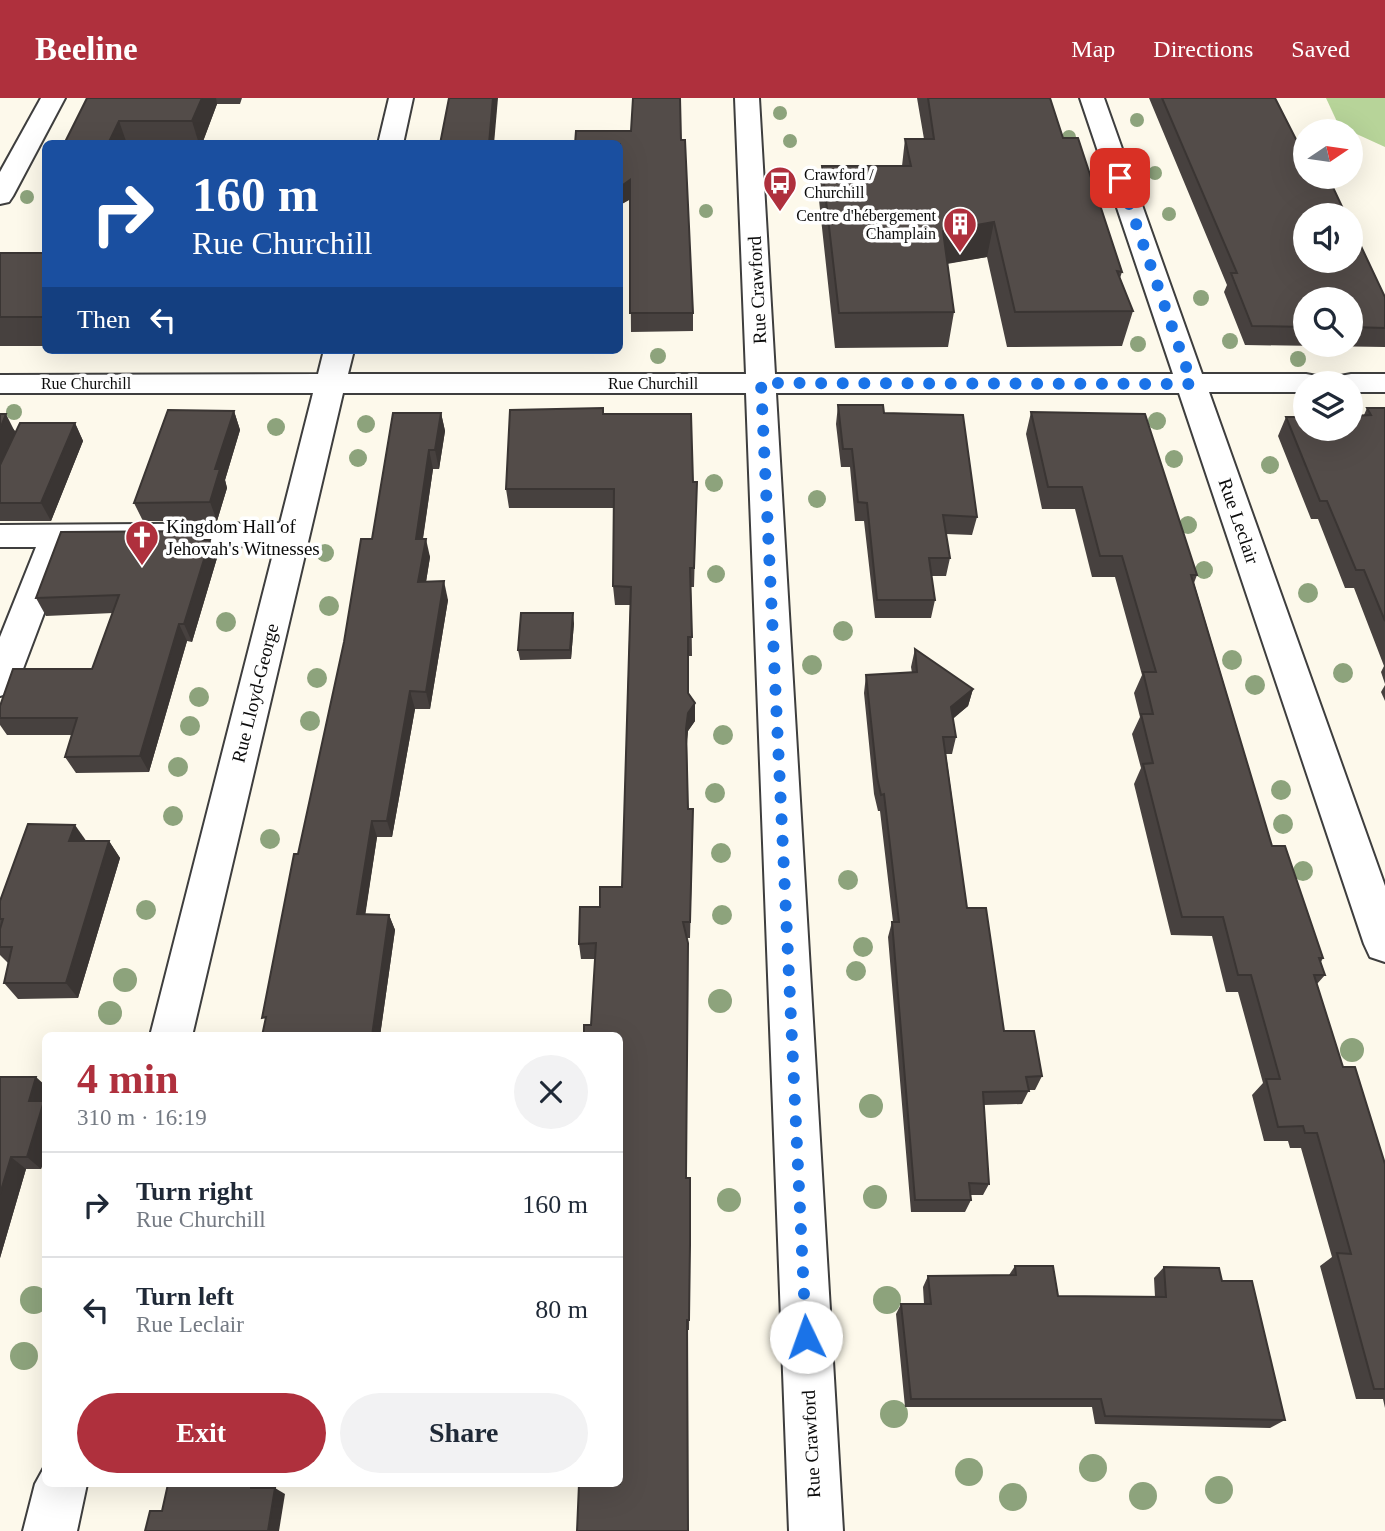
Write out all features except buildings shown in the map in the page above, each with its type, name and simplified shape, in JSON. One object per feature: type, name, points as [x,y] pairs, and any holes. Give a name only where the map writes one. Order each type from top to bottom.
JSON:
[{"type":"street","points":[[0,196],[53,98]]},
{"type":"street","points":[[391,140],[401,98]]},
{"type":"street","name":"Rue Crawford","points":[[747,98],[816,1531]]},
{"type":"street","name":"Rue Leclair","points":[[1092,98],[1385,944]]},
{"type":"street","name":"Rue Churchill","points":[[0,383],[335,366],[761,383],[1293,383]]},
{"type":"street","name":"Rue Lloyd-George","points":[[172,1032],[335,366]]},
{"type":"street","points":[[1363,383],[1385,383]]},
{"type":"street","points":[[0,536],[294,534]]},
{"type":"street","points":[[0,682],[57,536]]},
{"type":"street","points":[[50,1531],[60,1487]]},
{"type":"green space","points":[[1326,98],[1385,98],[1385,147],[1363,137],[1363,119],[1336,119]]},
{"type":"place","name":"Crawford / Churchill","points":[[780,213]]},
{"type":"place","name":"Centre d'hébergement Champlain","points":[[960,254]]},
{"type":"place","name":"Kingdom Hall of Jehovah's Witnesses","points":[[142,567]]},
{"type":"route","points":[[806,1337],[761,383],[1192,384],[1120,178]]}]
